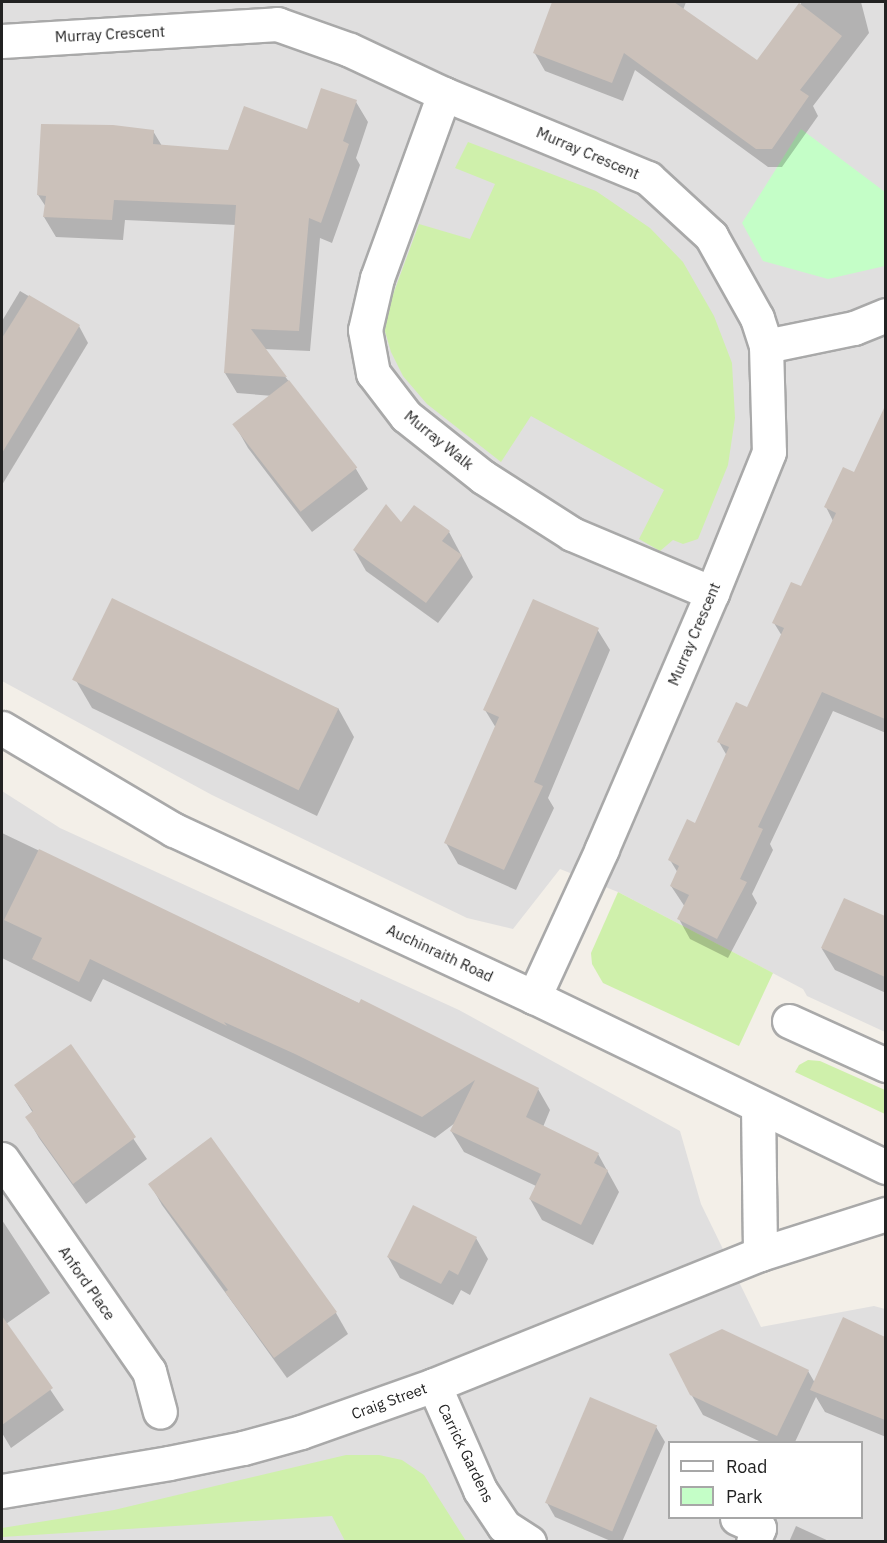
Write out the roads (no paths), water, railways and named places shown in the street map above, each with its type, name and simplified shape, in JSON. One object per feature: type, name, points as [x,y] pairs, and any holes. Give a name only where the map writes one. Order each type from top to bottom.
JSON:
[{"type":"street","name":"Murray Crescent","points":[[2,40],[278,13],[444,94],[648,178],[711,236],[757,318],[766,346],[769,452],[712,593],[602,849],[534,997]]},
{"type":"street","name":"Murray Walk","points":[[444,94],[377,278],[364,330],[373,373],[406,416],[483,477],[572,534],[712,593]]},
{"type":"street","points":[[766,346],[854,328],[885,315]]},
{"type":"street","name":"Auchinraith Road","points":[[2,728],[174,830],[534,997],[885,1167]]},
{"type":"street","points":[[789,1022],[885,1065]]},
{"type":"street","points":[[759,1106],[760,1254]]},
{"type":"street","name":"Anford Place","points":[[2,1160],[149,1371],[160,1412]]},
{"type":"street","name":"Craig Street","points":[[2,1491],[243,1448],[301,1432],[434,1385],[760,1254],[885,1214]]},
{"type":"street","name":"Carrick Gardens","points":[[434,1385],[480,1490],[504,1526],[529,1542]]},
{"type":"street","points":[[738,1519],[759,1528],[753,1542]]}]
